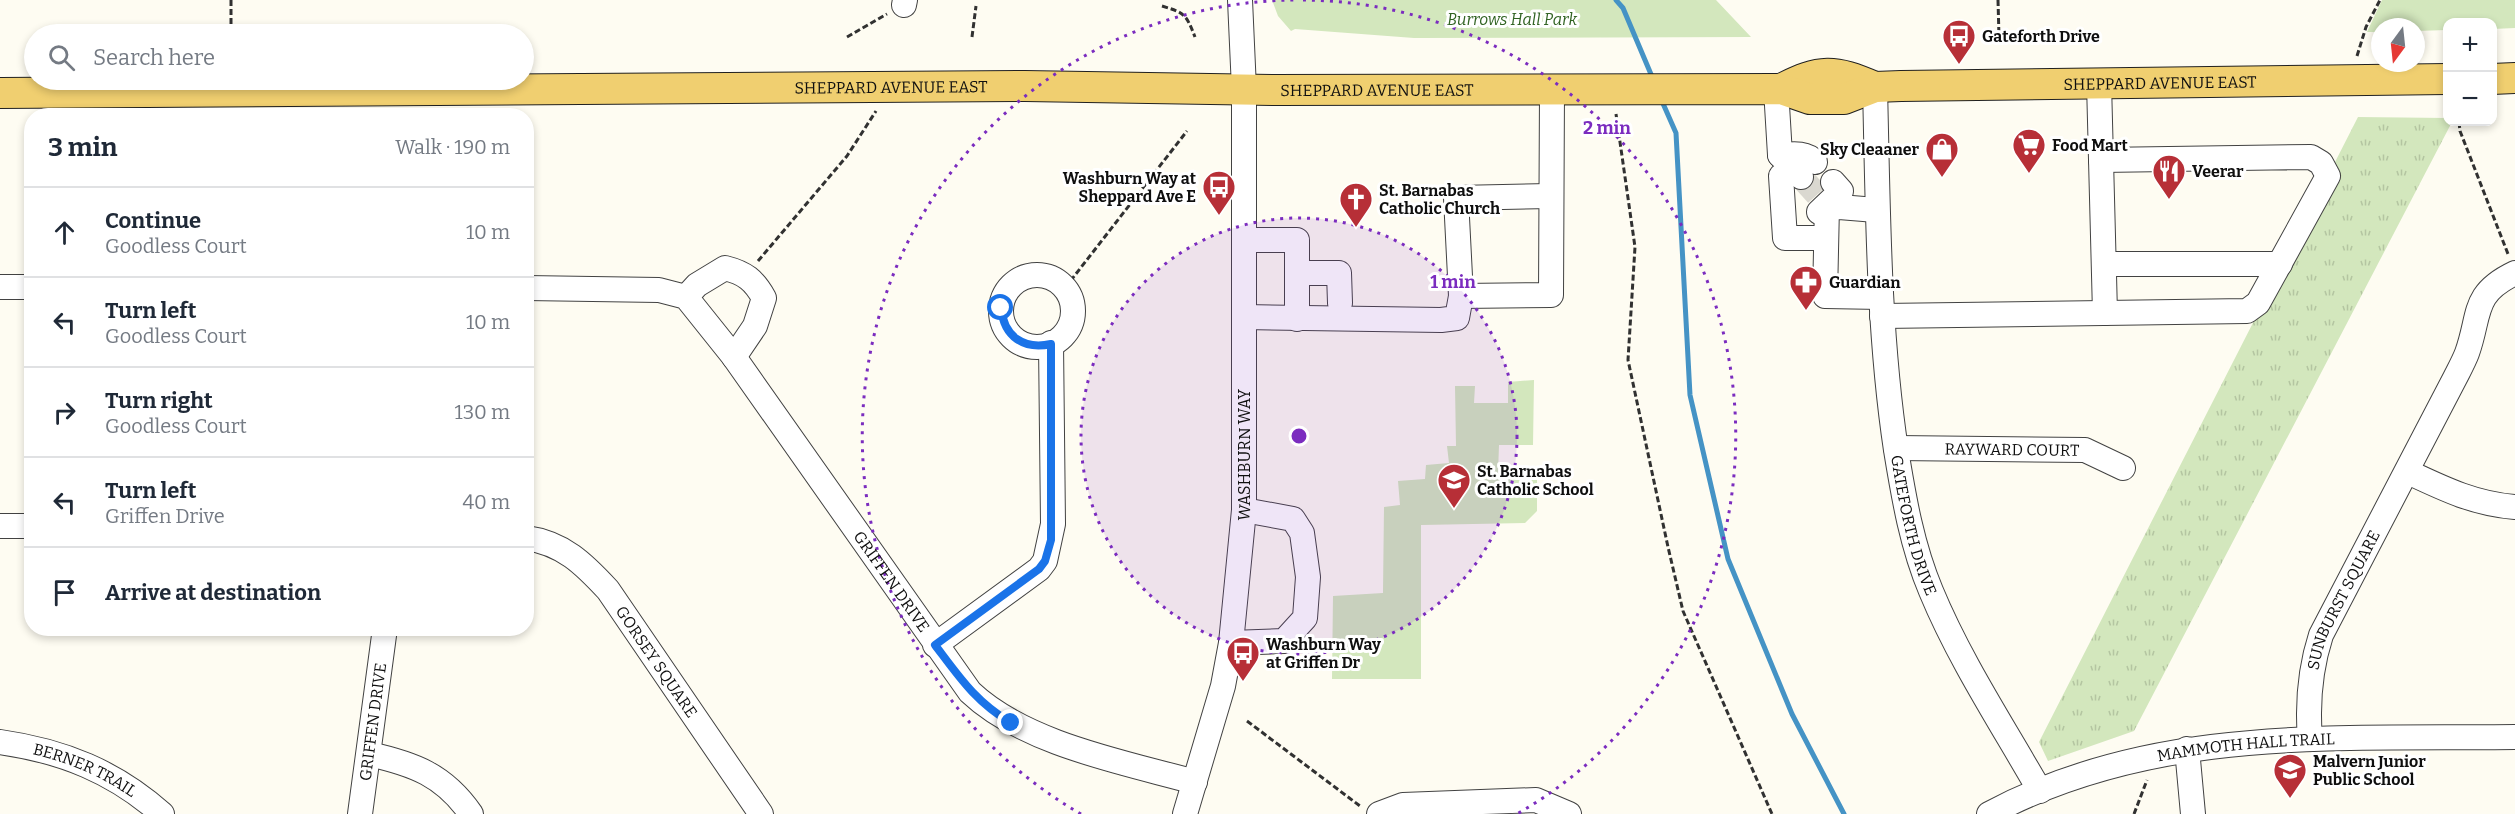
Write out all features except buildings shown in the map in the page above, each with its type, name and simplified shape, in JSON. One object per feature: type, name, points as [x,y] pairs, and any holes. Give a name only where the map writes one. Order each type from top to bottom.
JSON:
[{"type":"main road","name":"SHEPPARD AVENUE EAST","points":[[534,89],[892,87],[1697,90],[1778,89],[1810,74],[1844,74],[1875,87],[2443,80]]},
{"type":"main road","points":[[2497,79],[2515,78]]},
{"type":"main road","name":"SHEPPARD AVENUE EAST","points":[[0,93],[446,90]]},
{"type":"street","name":"WASHBURN WAY","points":[[1185,814],[1223,686],[1231,643],[1244,510],[1244,89],[1240,0]]},
{"type":"street","points":[[2099,83],[2105,313]]},
{"type":"street","name":"GATEFORTH DRIVE","points":[[1875,87],[1876,210],[1888,396],[1907,521],[1931,591],[1963,656],[2040,791]]},
{"type":"street","points":[[1778,89],[1794,171],[1785,238],[1826,238]]},
{"type":"street","points":[[1461,296],[1551,295],[1552,91]]},
{"type":"street","points":[[1876,210],[1822,198],[1826,238],[1826,296],[1882,307],[2105,313],[2247,311],[2258,303],[2328,176],[2321,163],[2311,157],[2101,160]]},
{"type":"street","points":[[1244,317],[1441,320],[1457,318],[1461,296],[1456,198],[1550,196]]},
{"type":"street","points":[[1244,240],[1297,240],[1297,319]]},
{"type":"street","points":[[2103,264],[2280,264]]},
{"type":"street","points":[[534,288],[659,290],[686,297],[697,285],[725,268],[743,273],[756,283],[764,298],[755,326],[734,357]]},
{"type":"street","points":[[1297,273],[1339,273],[1340,303]]},
{"type":"street","name":"SUNBURST SQUARE","points":[[2310,739],[2308,712],[2311,668],[2321,635],[2383,514],[2408,472],[2467,352],[2476,312],[2482,299],[2502,279],[2515,273]]},
{"type":"street","points":[[1032,275],[1050,278],[1065,288],[1073,308],[1072,319],[1061,338],[1051,344],[1039,346],[1016,340],[1002,321],[1004,297],[1015,283],[1032,275]]},
{"type":"street","points":[[0,287],[24,287]]},
{"type":"street","name":"GRIFFEN DRIVE","points":[[686,297],[734,357],[935,645],[970,692],[987,709],[1043,737],[1195,782]]},
{"type":"street","points":[[935,645],[1039,569],[1045,561],[1053,524],[1051,344]]},
{"type":"street","name":"RAYWARD COURT","points":[[1896,448],[2085,450],[2123,468]]},
{"type":"street","points":[[2408,472],[2461,497],[2494,506],[2515,507]]},
{"type":"street","points":[[1231,643],[1284,641],[1305,618],[1308,578],[1302,533],[1293,519],[1244,510]]},
{"type":"street","points":[[0,526],[24,526]]},
{"type":"street","name":"GORSEY SQUARE","points":[[534,540],[563,549],[586,567],[608,590],[761,814]]},
{"type":"street","name":"GRIFFEN DRIVE","points":[[360,814],[384,636]]},
{"type":"street","name":"MAMMOTH HALL TRAIL","points":[[1989,814],[2040,791],[2101,769],[2187,748],[2310,739],[2515,737]]},
{"type":"street","name":"BERNER TRAIL","points":[[0,742],[37,747],[86,764],[135,790],[162,814]]},
{"type":"street","points":[[2187,748],[2193,814]]},
{"type":"street","points":[[369,754],[429,773],[455,792],[471,814]]},
{"type":"street","points":[[1371,811],[1403,804],[1536,800],[1569,814]]},
{"type":"path","points":[[231,0],[231,24]]},
{"type":"path","points":[[1998,0],[1999,37]]},
{"type":"path","points":[[2350,81],[2366,27],[2380,0]]},
{"type":"path","points":[[847,37],[904,3]]},
{"type":"path","points":[[972,37],[976,6]]},
{"type":"path","points":[[1162,6],[1182,12],[1188,19],[1195,37]]},
{"type":"path","points":[[743,273],[762,259],[847,156],[892,87]]},
{"type":"path","points":[[1614,91],[1635,247],[1628,360],[1668,547],[1683,610],[1772,814]]},
{"type":"path","points":[[2459,126],[2515,273]]},
{"type":"path","points":[[1065,288],[1187,131]]},
{"type":"path","points":[[1247,721],[1371,811]]},
{"type":"path","points":[[2134,814],[2147,785],[2147,757]]},
{"type":"green space","name":"Burrows Hall Park","points":[[1272,0],[1716,0],[1751,37],[1414,38],[1295,29],[1291,31],[1278,16]]},
{"type":"green space","points":[[2382,0],[2515,0],[2515,28],[2497,29],[2497,18],[2443,18],[2443,30],[2425,31],[2425,18],[2374,18]]},
{"type":"green space","points":[[2358,117],[2443,118],[2443,126],[2450,126],[2134,731],[2048,761],[2039,742]]},
{"type":"green space","points":[[1534,380],[1533,445],[1499,445],[1498,473],[1537,475],[1537,511],[1525,523],[1421,525],[1421,679],[1332,679],[1333,596],[1383,593],[1384,507],[1400,505],[1398,481],[1425,479],[1426,465],[1449,463],[1447,446],[1456,446],[1455,386],[1475,386],[1474,403],[1508,403],[1508,382]]},
{"type":"waterway","points":[[1616,0],[1623,8],[1653,79]]},
{"type":"waterway","points":[[1661,99],[1676,133],[1690,395],[1728,559],[1792,714],[1844,814]]},
{"type":"tunnel","points":[[1801,177],[1819,197]]},
{"type":"place","name":"Gateforth Drive","points":[[1959,65]]},
{"type":"place","name":"Food Mart","points":[[2029,174]]},
{"type":"place","name":"Sky Cleaaner","points":[[1942,178]]},
{"type":"place","name":"Veerar","points":[[2169,200]]},
{"type":"place","name":"Washburn Way at Sheppard Ave E","points":[[1219,216]]},
{"type":"place","name":"St. Barnabas Catholic Church","points":[[1356,228]]},
{"type":"place","name":"Guardian","points":[[1806,311]]},
{"type":"place","name":"St. Barnabas Catholic School","points":[[1454,509]]},
{"type":"place","name":"Washburn Way at Griffen Dr","points":[[1243,682]]},
{"type":"place","name":"Malvern Junior Public School","points":[[2290,799]]},
{"type":"route","points":[[1001,308],[1002,321],[1016,340],[1027,345],[1051,344],[1053,524],[1051,540],[1045,561],[1039,569],[962,628],[935,645],[970,692],[987,709],[1011,723]]}]
